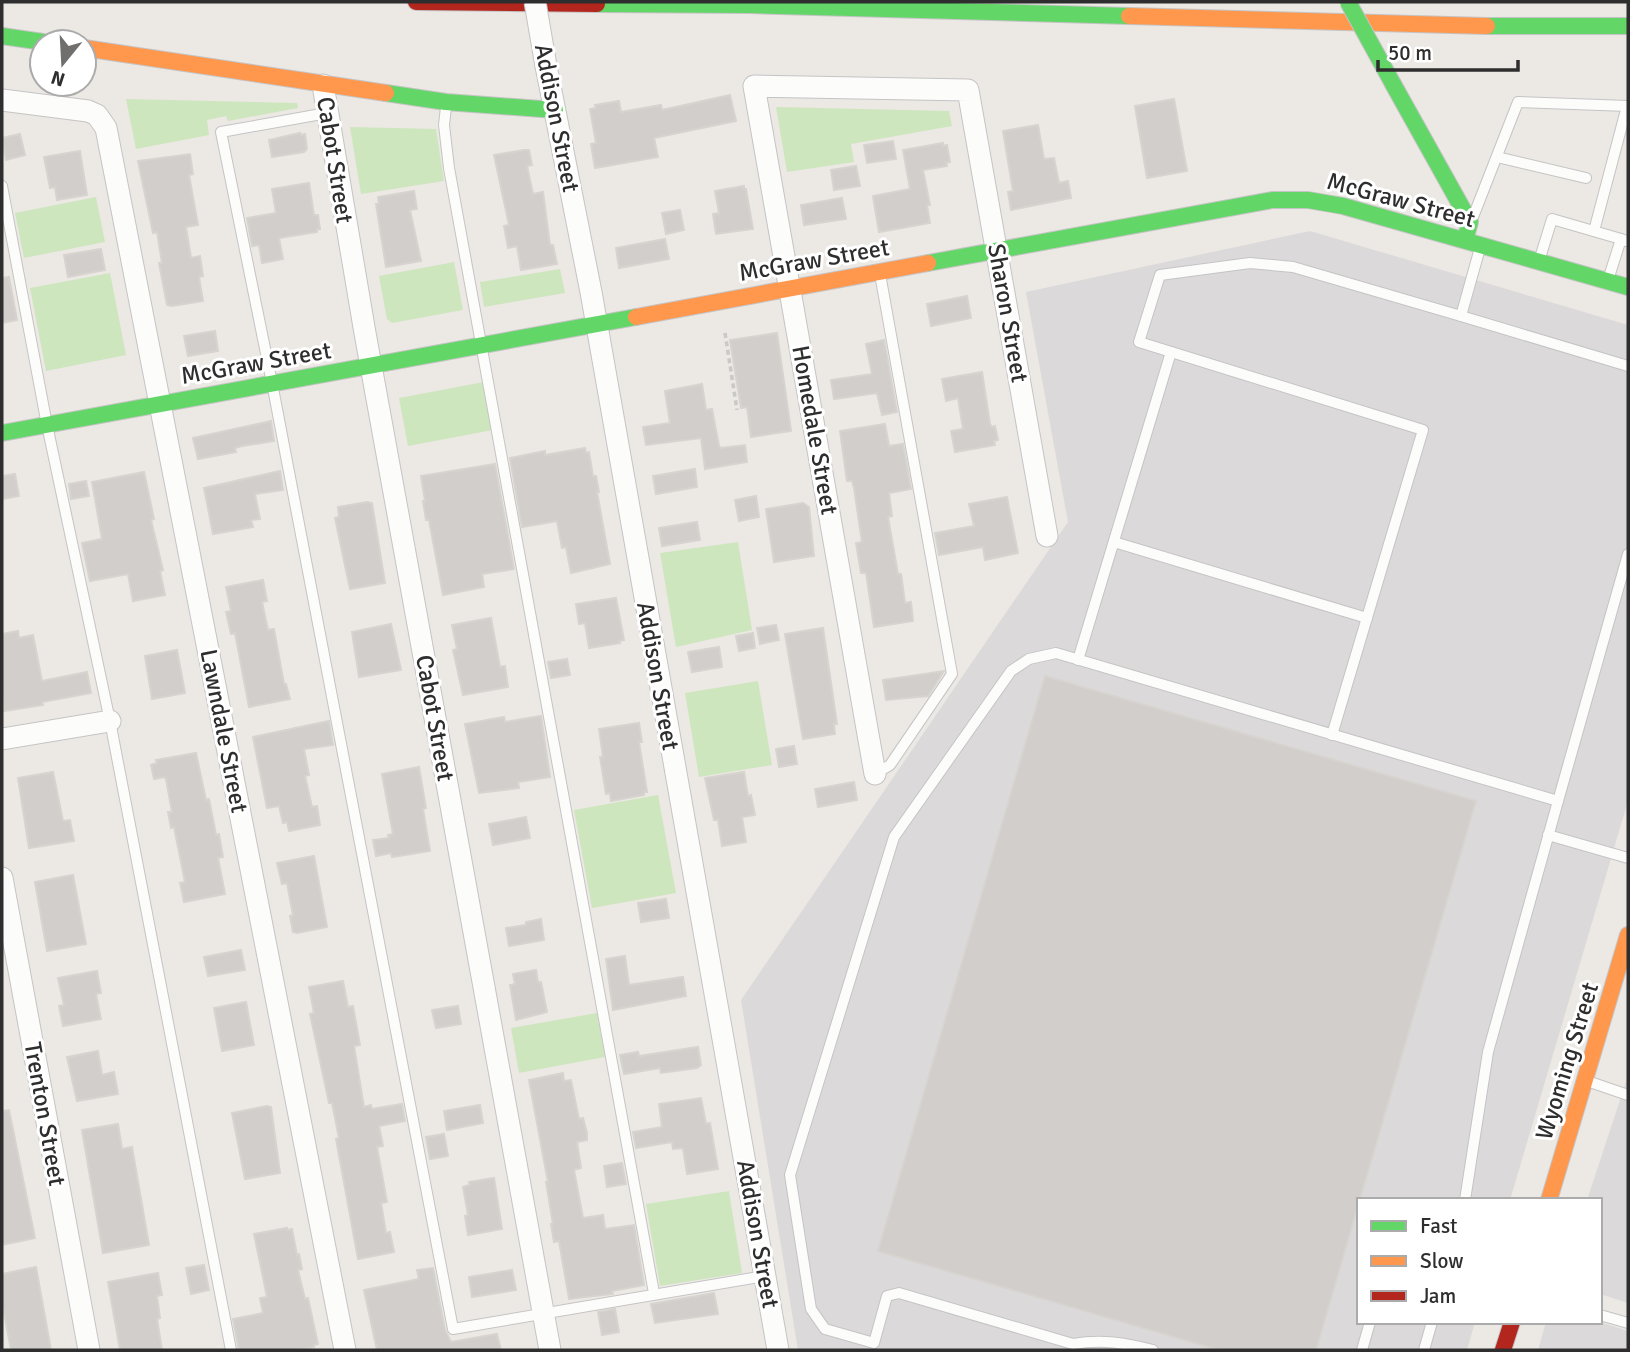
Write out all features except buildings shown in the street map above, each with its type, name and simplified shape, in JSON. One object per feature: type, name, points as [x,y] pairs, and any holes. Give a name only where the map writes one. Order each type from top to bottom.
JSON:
[{"type":"main road","points":[[416,2],[749,5],[1480,26],[1628,26]]},
{"type":"main road","points":[[1348,2],[1470,222],[1465,240]]},
{"type":"main road","points":[[2,36],[28,40]]},
{"type":"main road","points":[[98,50],[446,102],[555,110]]},
{"type":"main road","name":"McGraw Street","points":[[2,433],[879,271],[1295,198],[1343,206],[1628,287]]},
{"type":"main road","name":"Wyoming Street","points":[[1550,1198],[1628,935]]},
{"type":"main road","points":[[1503,1350],[1511,1324]]},
{"type":"street","name":"Addison Street","points":[[535,2],[596,323],[778,1350]]},
{"type":"street","name":"Cabot Street","points":[[323,85],[371,365],[550,1350]]},
{"type":"street","name":"Sharon Street","points":[[754,86],[968,90],[1047,536]]},
{"type":"street","name":"Homedale Street","points":[[754,86],[875,774]]},
{"type":"street","name":"Lawndale Street","points":[[2,100],[78,108],[97,115],[106,128],[345,1350]]},
{"type":"street","points":[[2,739],[110,721]]},
{"type":"street","name":"Trenton Street","points":[[2,878],[89,1350]]},
{"type":"lane","points":[[446,102],[444,125],[449,168],[653,1293]]},
{"type":"lane","points":[[1470,222],[1518,102],[1627,112],[1594,231]]},
{"type":"lane","points":[[327,113],[221,132],[272,383],[453,1329],[765,1276]]},
{"type":"lane","points":[[1497,157],[1586,178]]},
{"type":"lane","points":[[2,186],[47,425],[110,721],[231,1350]]},
{"type":"lane","points":[[1539,261],[1552,219],[1625,240],[1608,281]]},
{"type":"lane","points":[[1461,316],[1481,245]]},
{"type":"lane","points":[[1332,735],[1423,430],[1139,342],[1160,275],[1250,263],[1293,267],[1628,366]]},
{"type":"lane","points":[[875,774],[890,765],[952,674],[879,271]]},
{"type":"lane","points":[[1078,660],[1171,352]]},
{"type":"lane","points":[[1114,542],[1367,618]]},
{"type":"lane","points":[[1465,1198],[1488,1052],[1628,554]]},
{"type":"lane","points":[[1153,1350],[1118,1341],[1090,1341],[1072,1347],[899,1293],[887,1296],[873,1346],[825,1329],[811,1309],[790,1175],[894,836],[1012,671],[1030,659],[1056,653],[1558,801]]},
{"type":"lane","points":[[1548,835],[1628,858]]},
{"type":"lane","points":[[1585,1080],[1628,1095]]},
{"type":"lane","points":[[1602,1316],[1628,1323]]},
{"type":"lane","points":[[1362,1350],[1369,1324]]},
{"type":"lane","points":[[1424,1350],[1431,1324]]},
{"type":"path","points":[[724,333],[737,410]]},
{"type":"shaded area","points":[[1310,231],[1628,325],[1628,801],[1511,1198],[1357,1198],[1357,1324],[1474,1324],[1467,1350],[798,1350],[741,1000],[1068,522],[1026,292]]},
{"type":"shaded area","points":[[1628,1076],[1628,1303],[1602,1295],[1602,1198],[1588,1198]]},
{"type":"shaded area","points":[[1602,1323],[1628,1331],[1628,1350],[1538,1350],[1545,1324]]},
{"type":"green space","points":[[126,99],[297,103],[298,108],[228,121],[226,116],[207,120],[209,135],[136,149]]},
{"type":"green space","points":[[776,107],[949,111],[952,126],[851,144],[854,162],[787,172]]},
{"type":"green space","points":[[350,127],[436,129],[444,181],[361,194]]},
{"type":"green space","points":[[96,197],[105,242],[24,258],[15,213]]},
{"type":"green space","points":[[454,262],[463,310],[392,323],[387,319],[379,276]]},
{"type":"green space","points":[[560,269],[565,293],[484,307],[480,282]]},
{"type":"green space","points":[[110,273],[126,355],[46,371],[30,288]]},
{"type":"green space","points":[[484,382],[493,430],[408,446],[399,398]]},
{"type":"green space","points":[[738,542],[752,630],[676,647],[660,553]]},
{"type":"green space","points":[[758,681],[772,765],[699,777],[685,693]]},
{"type":"green space","points":[[658,795],[676,893],[592,908],[574,810]]},
{"type":"green space","points":[[597,1013],[605,1057],[519,1073],[511,1028]]},
{"type":"green space","points":[[729,1191],[742,1273],[660,1286],[646,1204]]},
{"type":"traffic: fast","points":[[1348,2],[1393,84]]},
{"type":"traffic: fast","points":[[597,4],[749,5],[1129,16]]},
{"type":"traffic: fast","points":[[1487,26],[1628,26]]},
{"type":"traffic: fast","points":[[2,36],[28,40]]},
{"type":"traffic: fast","points":[[1393,84],[1470,222],[1465,240]]},
{"type":"traffic: fast","points":[[386,93],[446,102],[555,110]]},
{"type":"traffic: fast","points":[[928,263],[1272,200],[1308,200],[1343,206],[1628,287]]},
{"type":"traffic: fast","points":[[2,433],[636,317]]},
{"type":"traffic: slow","points":[[1129,16],[1487,26]]},
{"type":"traffic: slow","points":[[98,50],[386,93]]},
{"type":"traffic: slow","points":[[636,317],[928,263]]},
{"type":"traffic: slow","points":[[1550,1198],[1628,935]]},
{"type":"traffic: jam","points":[[416,2],[597,4]]},
{"type":"traffic: jam","points":[[1503,1350],[1511,1324]]}]
